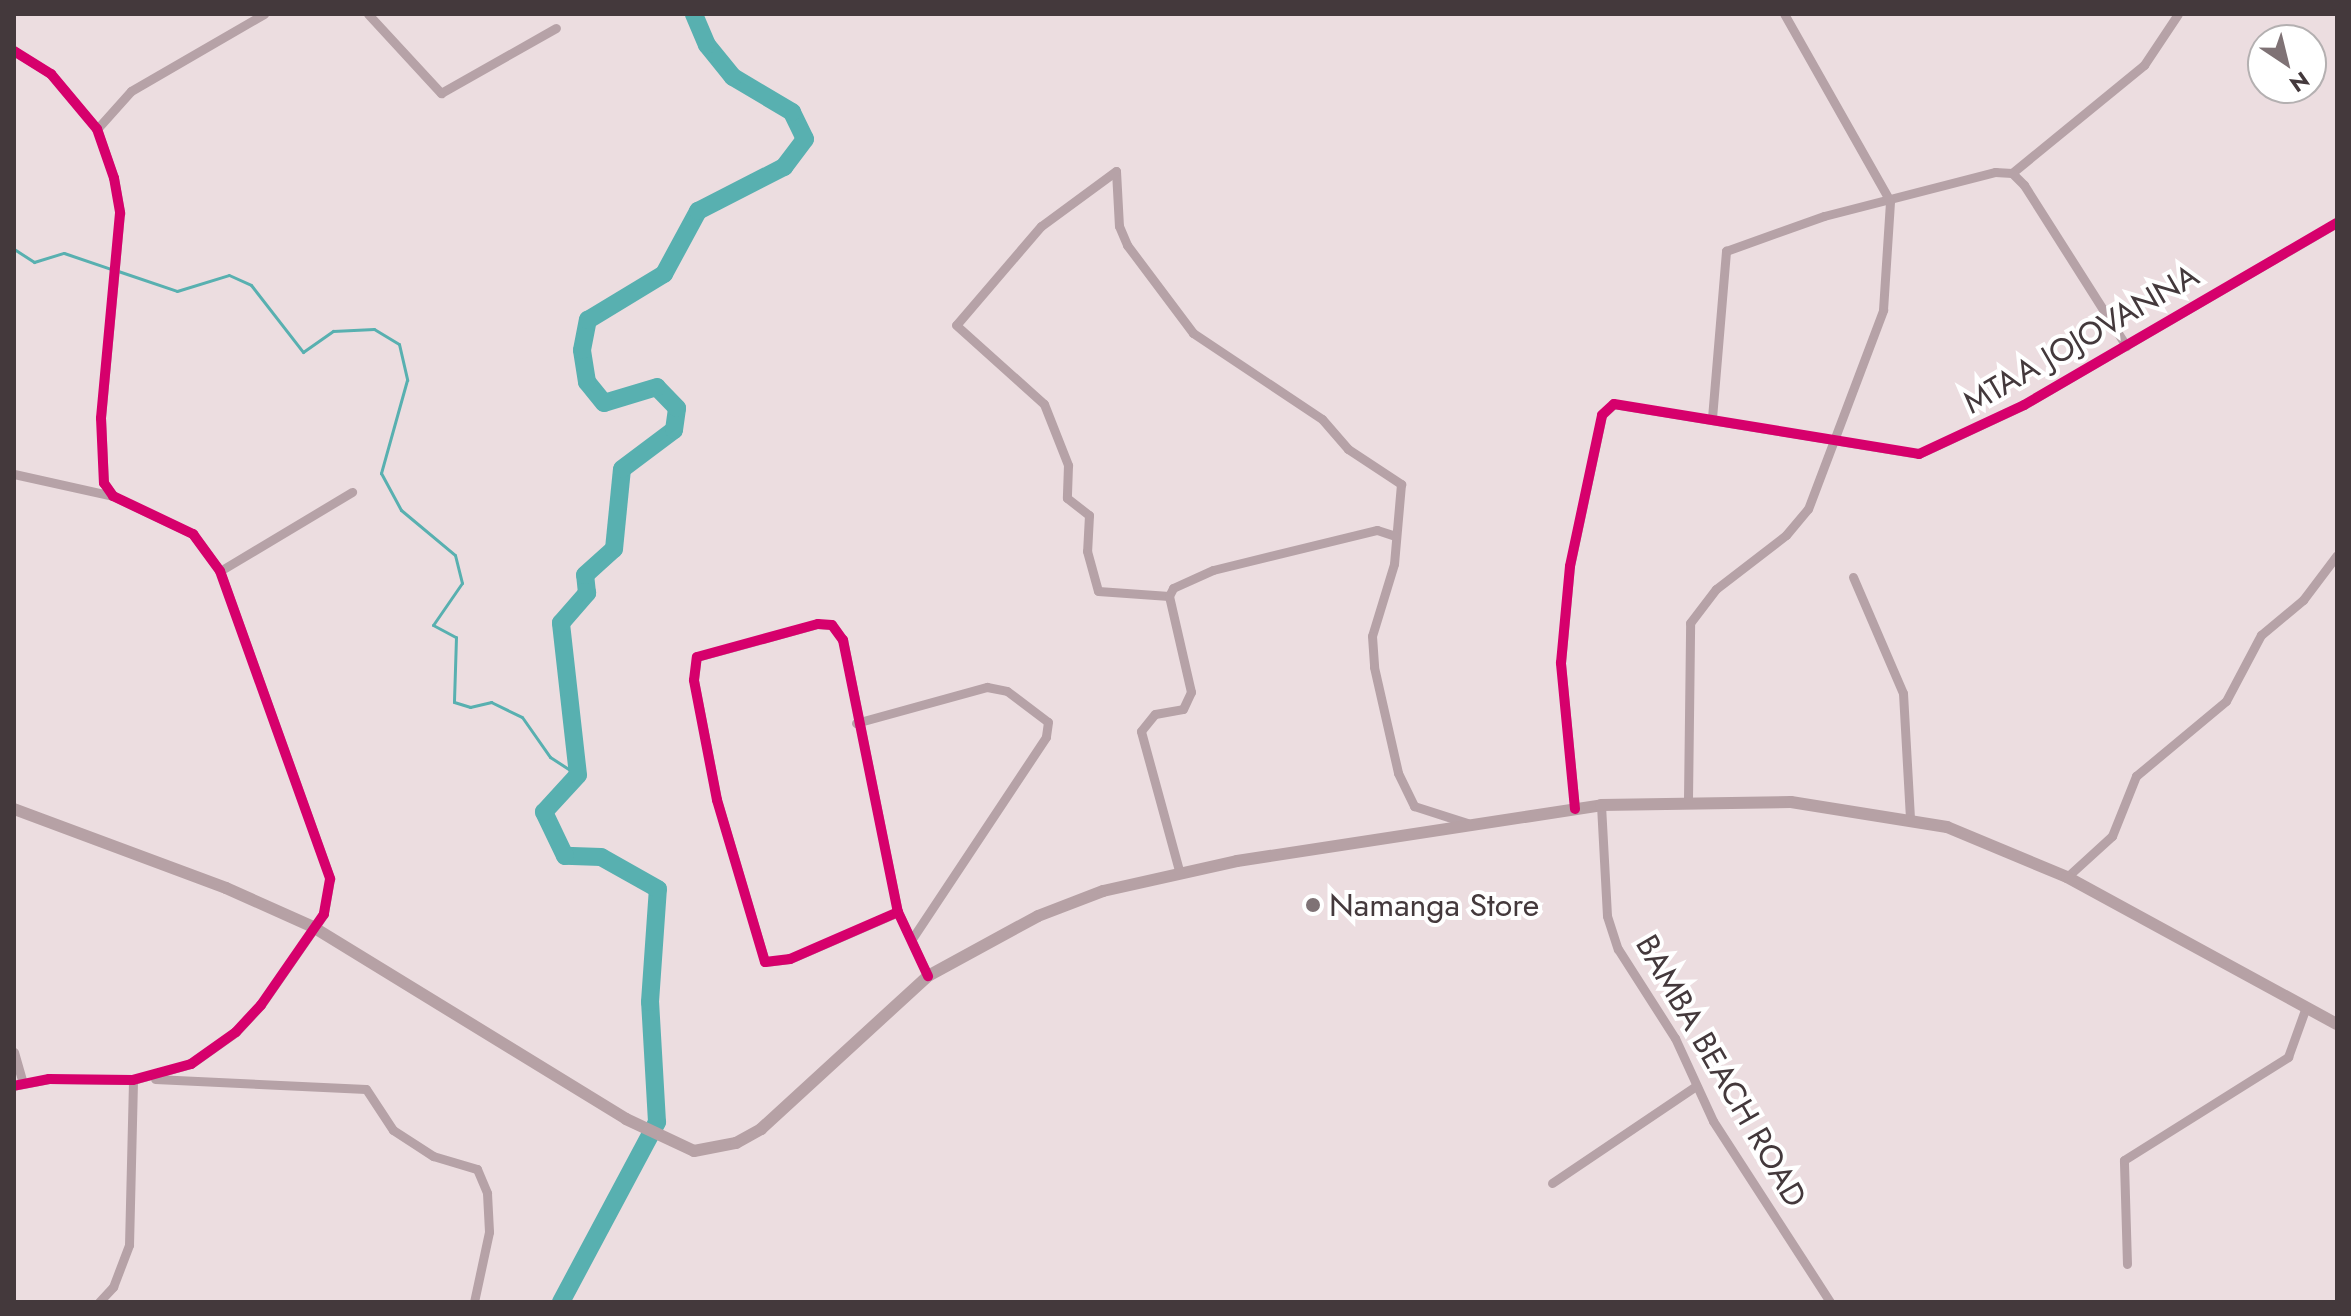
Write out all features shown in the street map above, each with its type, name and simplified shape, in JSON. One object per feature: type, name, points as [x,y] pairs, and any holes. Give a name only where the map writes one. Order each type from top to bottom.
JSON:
[{"type":"main road","points":[[14,809],[226,888],[313,927],[545,1066],[640,1128],[658,1138],[714,1150],[761,1129],[928,976],[1038,916],[1103,891],[1180,874],[1467,823],[1601,805],[1688,799],[1791,802],[1910,818],[2067,877],[2337,1024]]},
{"type":"street","points":[[97,129],[131,91],[264,14]]},
{"type":"street","points":[[368,14],[441,93],[556,28]]},
{"type":"street","points":[[1688,799],[1690,623],[1716,589],[1797,525],[1838,444],[1883,310],[1890,201],[1784,14]]},
{"type":"street","points":[[1712,418],[1726,251],[1890,201],[2012,173],[2144,65],[2178,14]]},
{"type":"street","points":[[14,51],[51,74],[97,129],[120,213],[112,280],[100,467],[113,496]]},
{"type":"street","points":[[1169,596],[1098,591],[1087,551],[1089,515],[1067,498],[1068,465],[1044,404],[956,325],[1041,226],[1116,171],[1119,226],[1143,273],[1193,333],[1322,419],[1348,449],[1398,479],[1403,499],[1395,536],[1394,564],[1372,636],[1398,773],[1420,812],[1454,814],[1467,823]]},
{"type":"street","points":[[2012,173],[2126,346]]},
{"type":"street","name":"MTAA JOJOVANNA","points":[[1575,809],[1561,663],[1570,566],[1602,415],[1614,404],[1630,402],[1838,444],[1919,454],[2010,412],[2337,223]]},
{"type":"street","points":[[14,474],[113,496],[177,523],[205,546],[220,571],[324,855],[328,902],[236,1032],[191,1064],[133,1080],[19,1085],[14,1052]]},
{"type":"street","points":[[220,571],[352,492]]},
{"type":"street","points":[[1180,874],[1141,731],[1155,714],[1188,705],[1191,692],[1169,596],[1173,588],[1213,570],[1377,530],[1395,536]]},
{"type":"street","points":[[2067,877],[2112,836],[2136,776],[2226,701],[2261,635],[2303,600],[2337,556]]},
{"type":"street","points":[[1853,577],[1903,693],[1910,818]]},
{"type":"street","points":[[898,912],[790,959],[765,962],[717,800],[693,665],[705,651],[832,625],[843,640],[856,723],[898,912],[913,937],[928,976]]},
{"type":"street","points":[[856,723],[987,687],[1007,691],[1048,722],[1046,737],[913,937]]},
{"type":"street","name":"BAMBA BEACH ROAD","points":[[1601,805],[1607,916],[1618,949],[1661,1012],[1696,1086],[1830,1302]]},
{"type":"street","points":[[2127,1264],[2124,1160],[2288,1057],[2306,1007]]},
{"type":"street","points":[[148,1078],[366,1089],[393,1130],[433,1156],[477,1169],[487,1193],[489,1232],[474,1302]]},
{"type":"street","points":[[99,1302],[113,1287],[129,1245],[133,1080]]},
{"type":"street","points":[[1552,1183],[1696,1086]]},
{"type":"waterway","points":[[561,1302],[657,1122],[650,1002],[658,889],[601,857],[565,856],[544,812],[578,775],[561,623],[587,593],[585,575],[614,549],[622,469],[674,430],[677,408],[657,387],[604,403],[587,382],[582,350],[588,320],[664,274],[698,211],[784,167],[805,139],[792,112],[733,77],[707,45],[694,14]]},
{"type":"waterway","points":[[14,249],[34,262],[64,253],[111,269]]},
{"type":"waterway","points":[[118,271],[177,291],[229,275],[251,285],[303,352],[333,331],[374,329],[399,344],[407,380],[381,473],[401,510],[455,555],[462,583],[433,625],[456,637],[454,702],[470,707],[491,702],[522,717],[550,757],[578,775]]},
{"type":"cycle path","points":[[14,51],[51,74],[97,129],[114,178],[120,213],[101,418],[104,483],[113,496],[193,534],[220,571],[330,879],[324,914],[261,1005],[236,1032],[191,1064],[133,1080],[49,1079],[14,1086]]},
{"type":"cycle path","points":[[1575,809],[1561,663],[1570,566],[1602,415],[1614,404],[1919,454],[2024,405],[2337,223]]},
{"type":"cycle path","points":[[898,912],[790,959],[765,962],[717,800],[694,680],[697,657],[818,624],[832,625],[843,640],[898,912],[928,976]]},
{"type":"place","name":"Namanga Store","points":[[1313,905]]}]
